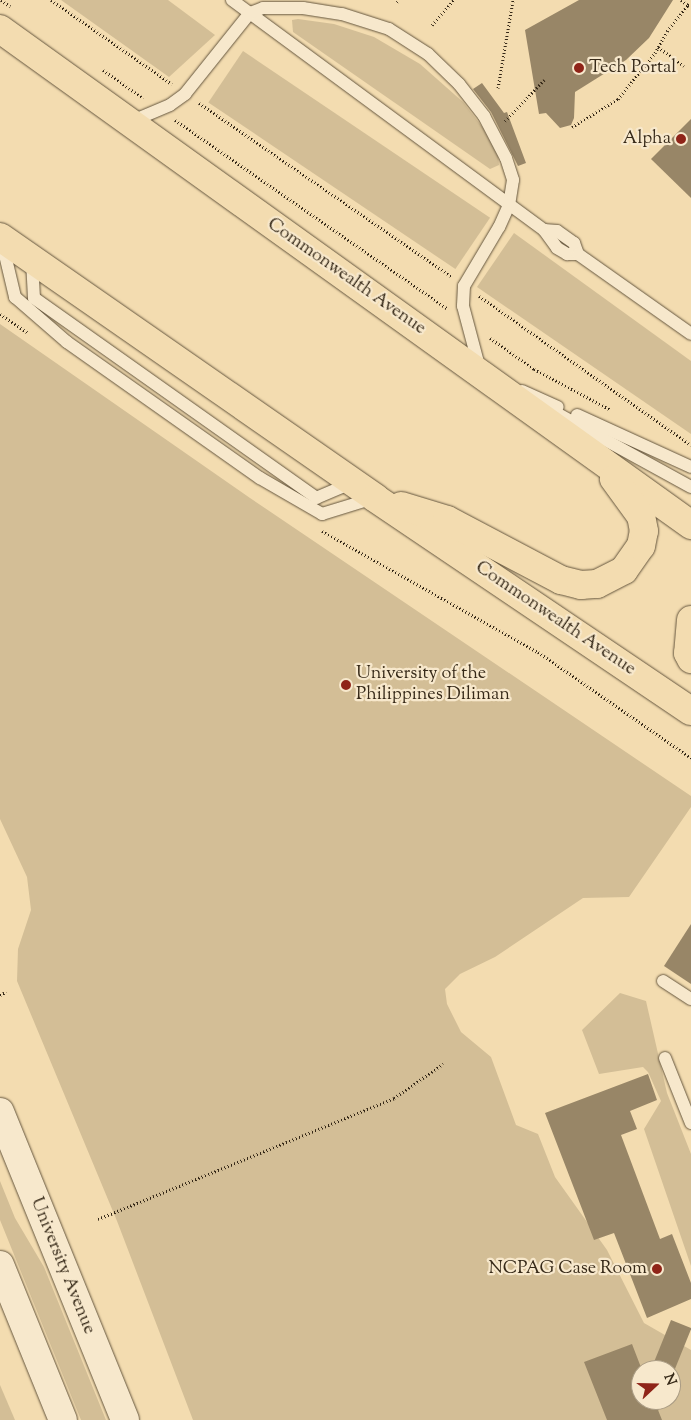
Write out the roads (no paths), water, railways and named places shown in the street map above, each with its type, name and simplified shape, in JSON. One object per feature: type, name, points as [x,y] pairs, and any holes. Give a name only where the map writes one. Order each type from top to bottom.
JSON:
[{"type":"main road","name":"Commonwealth Avenue","points":[[9,20],[128,122],[591,450],[691,525]]},
{"type":"main road","name":"Commonwealth Avenue","points":[[0,237],[375,498],[691,711]]},
{"type":"main road","points":[[375,498],[447,520],[561,580],[581,585],[597,584],[624,570],[640,546],[644,531],[641,516],[633,502],[591,450]]},
{"type":"main road","points":[[691,620],[688,652],[691,659]]},
{"type":"street","name":"University Avenue","points":[[0,1112],[125,1420]]},
{"type":"street","points":[[0,1264],[63,1420]]},
{"type":"lane","points":[[232,0],[544,230],[557,231],[574,243],[578,254],[691,334]]},
{"type":"lane","points":[[128,122],[160,109],[185,94],[250,13],[263,8],[302,8],[342,14],[388,29],[428,54],[452,78],[494,132],[513,180],[509,205],[464,286],[466,322],[481,373],[691,487]]},
{"type":"lane","points":[[0,237],[15,297],[67,342],[252,472],[322,514],[375,498]]},
{"type":"lane","points":[[481,373],[691,468]]},
{"type":"lane","points":[[663,981],[691,999]]},
{"type":"lane","points":[[665,1058],[691,1123]]},
{"type":"place","name":"Tech Portal","points":[[579,68]]},
{"type":"place","name":"Alpha","points":[[681,139]]},
{"type":"place","name":"University of the Philippines Diliman","points":[[346,685]]},
{"type":"place","name":"NCPAG Case Room","points":[[657,1269]]}]
